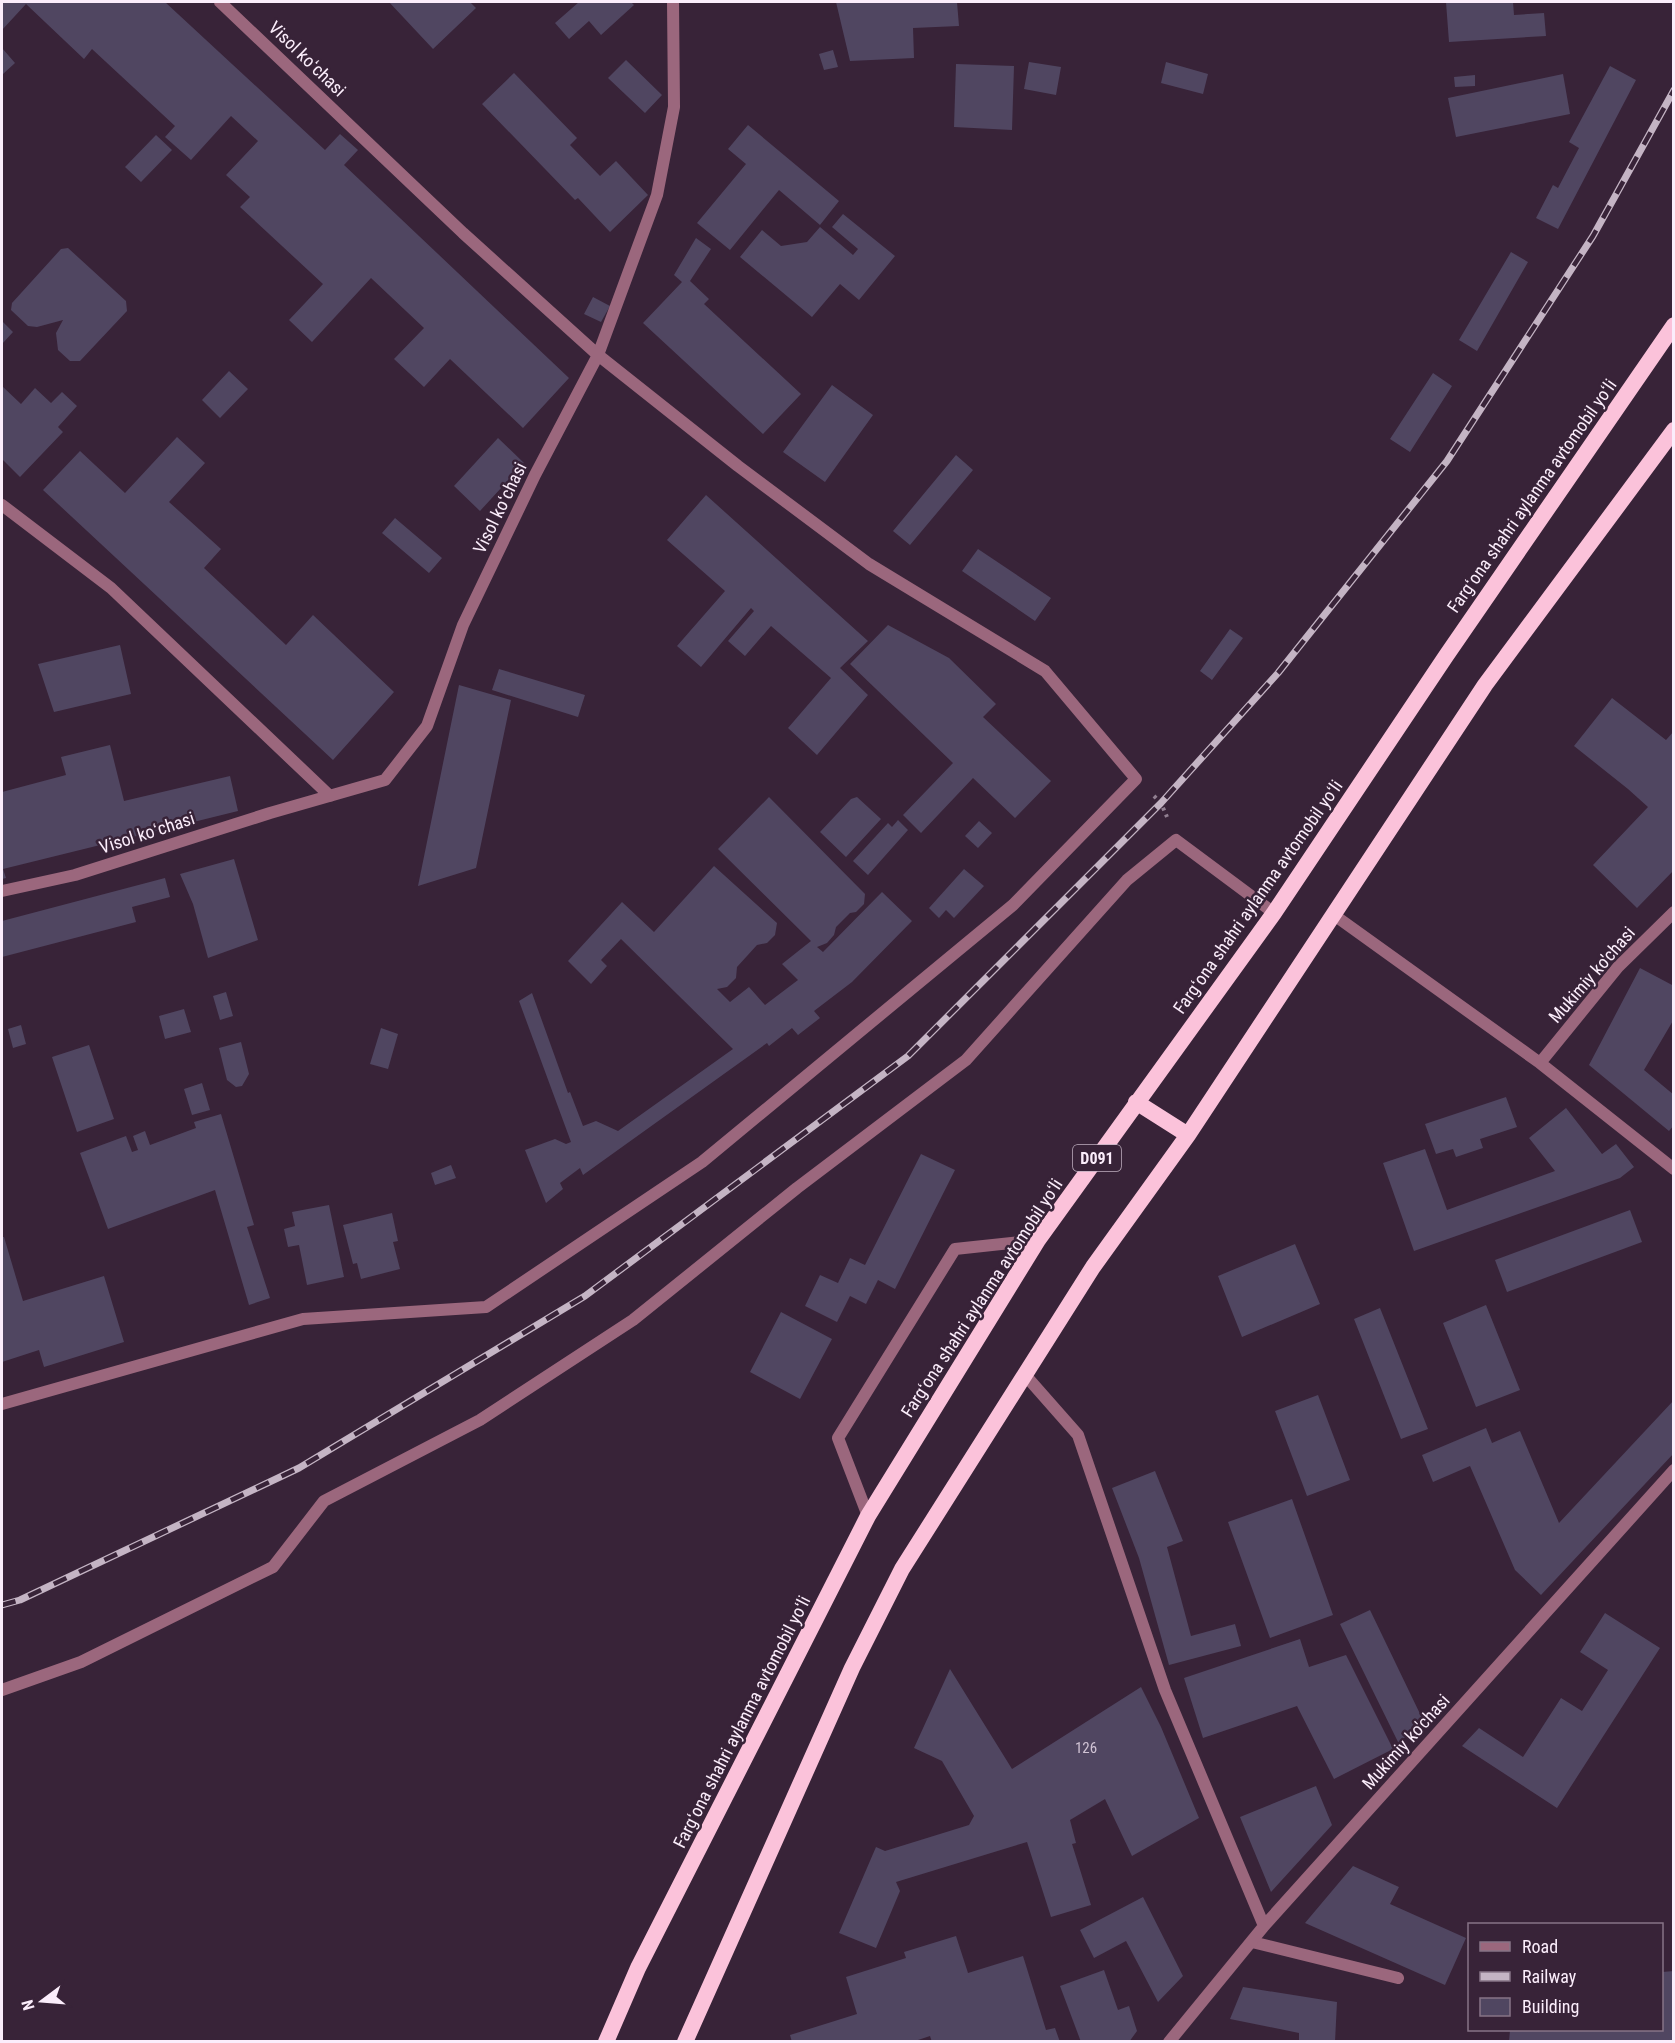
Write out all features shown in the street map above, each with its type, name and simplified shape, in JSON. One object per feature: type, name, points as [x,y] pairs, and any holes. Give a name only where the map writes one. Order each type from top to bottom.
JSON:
[{"type":"highway","name":"Fargʻona shahri aylanma avtomobil yoʻli","points":[[606,2042],[638,1968],[868,1516],[1038,1240],[1274,913],[1446,656],[1674,325]]},
{"type":"highway","points":[[685,2042],[852,1668],[902,1569],[1093,1267],[1188,1135],[1485,685],[1674,430]]},
{"type":"highway","points":[[1136,1102],[1188,1135]]},
{"type":"street","name":"Visol koʻchasi","points":[[2,891],[75,875],[385,780],[428,726],[463,625],[536,475],[598,356],[220,2]]},
{"type":"street","points":[[2,1404],[303,1319],[486,1307],[702,1162],[1013,905],[1136,779],[1045,671],[869,564],[738,466],[598,356],[657,195],[674,107],[673,2]]},
{"type":"street","points":[[2,505],[111,588],[330,796]]},
{"type":"street","points":[[2,1690],[81,1662],[273,1567],[324,1501],[480,1420],[633,1320],[797,1188],[966,1060],[1126,880],[1176,840],[1274,913]]},
{"type":"street","name":"Mukimiy ko'chasi","points":[[1540,1063],[1618,967],[1674,912]]},
{"type":"street","points":[[1334,915],[1540,1063],[1674,1169]]},
{"type":"street","points":[[868,1516],[838,1438],[956,1249],[1038,1240]]},
{"type":"street","points":[[1026,1376],[1078,1435],[1165,1690],[1264,1926]]},
{"type":"street","name":"Mukimiy ko'chasi","points":[[1169,2042],[1264,1926],[1674,1470]]},
{"type":"street","points":[[1252,1942],[1398,1978]]},
{"type":"path","points":[[1136,779],[1161,803],[1176,840]]},
{"type":"building","points":[[2,2],[165,2],[325,150],[340,134],[358,150],[344,165],[569,378],[523,428],[450,359],[424,387],[394,359],[424,328],[371,278],[312,342],[289,320],[323,284],[240,207],[250,197],[226,175],[258,141],[231,116],[191,160],[165,137],[175,126],[92,49],[84,59],[26,4],[2,30]]},
{"type":"building","points":[[389,2],[470,2],[476,8],[433,49]]},
{"type":"building","points":[[579,2],[631,2],[634,5],[601,35],[589,21],[569,39],[555,23]]},
{"type":"building","points":[[836,2],[957,2],[959,26],[913,28],[914,58],[850,61]]},
{"type":"building","points":[[1446,2],[1513,2],[1514,15],[1544,13],[1546,36],[1449,42]]},
{"type":"building","points":[[2,48],[15,63],[3,74],[2,73]]},
{"type":"building","points":[[833,50],[838,67],[824,70],[819,54]]},
{"type":"building","points":[[626,60],[662,95],[645,113],[608,78]]},
{"type":"building","points":[[1029,62],[1061,67],[1056,95],[1024,89]]},
{"type":"building","points":[[1166,62],[1208,74],[1203,94],[1161,83]]},
{"type":"building","points":[[956,64],[1014,66],[1012,130],[954,127]]},
{"type":"building","points":[[1610,66],[1636,80],[1558,229],[1536,218],[1553,185],[1558,188],[1579,148],[1569,142]]},
{"type":"building","points":[[514,73],[577,138],[570,145],[600,176],[616,161],[648,195],[610,232],[578,198],[575,200],[482,104]]},
{"type":"building","points":[[1563,74],[1570,114],[1456,137],[1448,98]]},
{"type":"building","points":[[1475,75],[1475,86],[1455,87],[1454,77]]},
{"type":"building","points":[[748,125],[839,201],[820,225],[779,190],[730,250],[697,223],[746,164],[728,149]]},
{"type":"building","points":[[156,135],[172,150],[141,182],[125,167]]},
{"type":"building","points":[[843,214],[895,256],[859,300],[840,284],[812,317],[740,257],[762,230],[781,246],[807,242],[820,227],[853,255],[858,249],[832,227]]},
{"type":"building","points":[[696,238],[711,249],[690,281],[709,299],[704,304],[801,394],[763,434],[643,323],[682,282],[674,275]]},
{"type":"building","points":[[68,248],[126,301],[127,311],[80,361],[70,361],[58,350],[56,333],[63,320],[37,327],[28,326],[11,310],[12,303],[61,249]]},
{"type":"building","points":[[1511,252],[1528,262],[1477,351],[1459,340]]},
{"type":"building","points":[[593,297],[610,306],[601,322],[584,314]]},
{"type":"building","points":[[2,321],[13,332],[2,344]]},
{"type":"building","points":[[229,371],[248,389],[220,418],[202,400]]},
{"type":"building","points":[[1433,373],[1452,386],[1410,452],[1390,439]]},
{"type":"building","points":[[832,385],[873,415],[825,482],[783,452]]},
{"type":"building","points":[[2,386],[21,404],[35,388],[51,403],[62,392],[77,406],[58,427],[63,432],[20,477],[2,459]]},
{"type":"building","points":[[177,437],[205,463],[169,502],[221,549],[204,568],[286,645],[313,615],[394,692],[333,760],[43,490],[80,451],[125,493]]},
{"type":"building","points":[[498,438],[524,463],[480,511],[454,486]]},
{"type":"building","points":[[956,455],[973,470],[910,545],[893,531]]},
{"type":"building","points":[[706,495],[868,641],[840,668],[868,695],[817,755],[788,728],[831,678],[771,626],[745,656],[728,641],[754,611],[751,608],[701,667],[677,646],[725,591],[667,540]]},
{"type":"building","points":[[395,518],[442,558],[429,573],[382,533]]},
{"type":"building","points":[[978,549],[1051,598],[1035,621],[962,571]]},
{"type":"building","points":[[888,625],[949,658],[996,704],[983,717],[1051,781],[1015,818],[973,778],[921,833],[903,815],[953,763],[850,664]]},
{"type":"building","points":[[1230,629],[1243,638],[1212,680],[1200,671]]},
{"type":"building","points":[[120,645],[131,694],[54,712],[38,664]]},
{"type":"building","points":[[499,669],[585,695],[578,717],[492,690]]},
{"type":"building","points":[[459,685],[511,700],[476,868],[418,886]]},
{"type":"building","points":[[1612,698],[1666,740],[1674,731],[1674,870],[1637,908],[1593,865],[1648,807],[1574,746]]},
{"type":"building","points":[[110,745],[124,801],[230,776],[238,811],[3,869],[6,878],[2,879],[2,792],[66,775],[61,757]]},
{"type":"building","points":[[769,797],[865,894],[864,904],[856,912],[850,913],[836,927],[834,935],[827,943],[817,947],[823,952],[882,892],[912,921],[852,982],[814,1011],[820,1018],[798,1035],[792,1028],[769,1046],[767,1043],[583,1175],[580,1168],[560,1183],[563,1189],[546,1203],[525,1150],[555,1139],[566,1144],[571,1142],[519,1001],[532,993],[568,1093],[570,1092],[583,1126],[596,1121],[618,1131],[733,1049],[621,939],[601,960],[607,966],[591,984],[568,961],[622,902],[654,932],[714,866],[777,923],[775,935],[767,943],[757,945],[737,967],[736,978],[727,987],[717,989],[730,1002],[749,987],[765,1005],[798,980],[782,964],[811,941],[718,849]]},
{"type":"building","points":[[857,797],[881,819],[846,857],[820,832],[851,799]]},
{"type":"building","points":[[898,820],[908,830],[868,875],[853,861],[888,823],[892,827]]},
{"type":"building","points":[[979,821],[992,833],[978,848],[965,836]]},
{"type":"building","points":[[234,859],[258,940],[208,958],[193,904],[180,874]]},
{"type":"building","points":[[964,869],[984,886],[954,918],[946,910],[939,918],[929,908]]},
{"type":"building","points":[[165,878],[170,897],[132,907],[136,922],[2,957],[2,921]]},
{"type":"building","points":[[1640,968],[1674,986],[1674,1019],[1644,1070],[1674,1095],[1674,1125],[1669,1131],[1589,1065]]},
{"type":"building","points":[[226,992],[233,1016],[220,1020],[213,996]]},
{"type":"building","points":[[184,1009],[191,1032],[165,1039],[159,1016]]},
{"type":"building","points":[[21,1025],[26,1044],[13,1048],[8,1029]]},
{"type":"building","points":[[381,1028],[398,1034],[388,1069],[370,1064]]},
{"type":"building","points":[[241,1042],[249,1074],[242,1086],[236,1087],[227,1080],[219,1048]]},
{"type":"building","points":[[89,1045],[114,1119],[77,1132],[52,1057]]},
{"type":"building","points":[[202,1083],[210,1110],[192,1115],[184,1089]]},
{"type":"building","points":[[1506,1097],[1517,1127],[1480,1139],[1483,1148],[1456,1157],[1453,1149],[1436,1154],[1425,1124]]},
{"type":"building","points":[[1566,1108],[1602,1154],[1616,1144],[1634,1167],[1620,1178],[1414,1251],[1383,1163],[1425,1149],[1447,1210],[1555,1171],[1529,1138]]},
{"type":"building","points":[[221,1114],[254,1225],[247,1227],[270,1298],[249,1305],[215,1190],[108,1229],[80,1153],[126,1136],[132,1152],[138,1150],[133,1136],[145,1131],[150,1145],[196,1128],[194,1122]]},
{"type":"building","points":[[921,1154],[955,1170],[895,1289],[878,1280],[866,1304],[850,1296],[837,1322],[805,1306],[820,1275],[838,1283],[850,1258],[865,1265]]},
{"type":"building","points":[[451,1165],[456,1178],[435,1185],[431,1173]]},
{"type":"building","points":[[329,1205],[344,1277],[307,1285],[299,1245],[288,1247],[284,1229],[295,1226],[292,1212]]},
{"type":"building","points":[[1630,1210],[1642,1242],[1507,1292],[1495,1260]]},
{"type":"building","points":[[392,1213],[398,1241],[393,1242],[400,1269],[361,1279],[357,1263],[353,1264],[343,1225]]},
{"type":"building","points":[[2,1237],[4,1237],[23,1301],[104,1276],[124,1342],[44,1367],[39,1350],[2,1362]]},
{"type":"building","points":[[1295,1244],[1320,1304],[1242,1337],[1218,1276]]},
{"type":"building","points":[[1486,1305],[1520,1390],[1476,1407],[1443,1323]]},
{"type":"building","points":[[1380,1308],[1428,1429],[1401,1439],[1354,1319]]},
{"type":"building","points":[[781,1312],[832,1339],[800,1399],[750,1372]]},
{"type":"building","points":[[1318,1395],[1350,1480],[1307,1496],[1275,1411]]},
{"type":"building","points":[[1674,1400],[1674,1453],[1541,1595],[1515,1570],[1470,1466],[1433,1482],[1422,1455],[1486,1428],[1492,1443],[1520,1431],[1559,1523]]},
{"type":"building","points":[[1155,1471],[1183,1541],[1167,1547],[1191,1636],[1235,1624],[1241,1646],[1169,1665],[1139,1558],[1112,1488]]},
{"type":"building","points":[[1292,1499],[1333,1615],[1270,1638],[1228,1522]]},
{"type":"building","points":[[1370,1610],[1422,1718],[1399,1744],[1340,1624]]},
{"type":"building","points":[[1605,1613],[1660,1648],[1557,1808],[1462,1746],[1479,1728],[1523,1757],[1561,1698],[1582,1711],[1608,1670],[1580,1652]]},
{"type":"building","points":[[1300,1639],[1309,1667],[1346,1655],[1393,1749],[1334,1779],[1297,1706],[1203,1738],[1184,1678]]},
{"type":"building","points":[[950,1669],[1012,1769],[1141,1687],[1161,1727],[1199,1818],[1132,1856],[1105,1799],[1070,1820],[1076,1843],[1072,1844],[1091,1905],[1051,1917],[1027,1842],[896,1882],[900,1891],[876,1948],[839,1933],[876,1847],[885,1851],[969,1825],[974,1816],[942,1761],[914,1748]]},
{"type":"building","points":[[1316,1786],[1332,1825],[1271,1892],[1240,1817]]},
{"type":"building","points":[[1353,1866],[1399,1887],[1390,1904],[1466,1938],[1445,1985],[1305,1923]]},
{"type":"building","points":[[1143,1897],[1183,1976],[1158,2002],[1126,1941],[1094,1958],[1080,1930]]},
{"type":"building","points":[[956,1936],[968,1973],[1023,1956],[1046,2030],[1055,2028],[1060,2042],[932,2042],[930,2036],[912,2042],[792,2042],[790,2035],[857,2014],[846,1977],[906,1958],[904,1952]]},
{"type":"building","points":[[1104,1970],[1118,2010],[1129,2006],[1137,2031],[1129,2042],[1081,2042],[1060,1986]]},
{"type":"building","points":[[1674,1971],[1673,2042],[1509,2042],[1510,2031],[1663,2031],[1663,1972]]},
{"type":"building","points":[[1243,1987],[1337,2002],[1335,2042],[1299,2042],[1299,2033],[1230,2019]]},
{"type":"railway","points":[[2,1605],[20,1600],[299,1468],[585,1296],[908,1056],[1161,803],[1278,673],[1447,461],[1593,236],[1674,90]]}]
